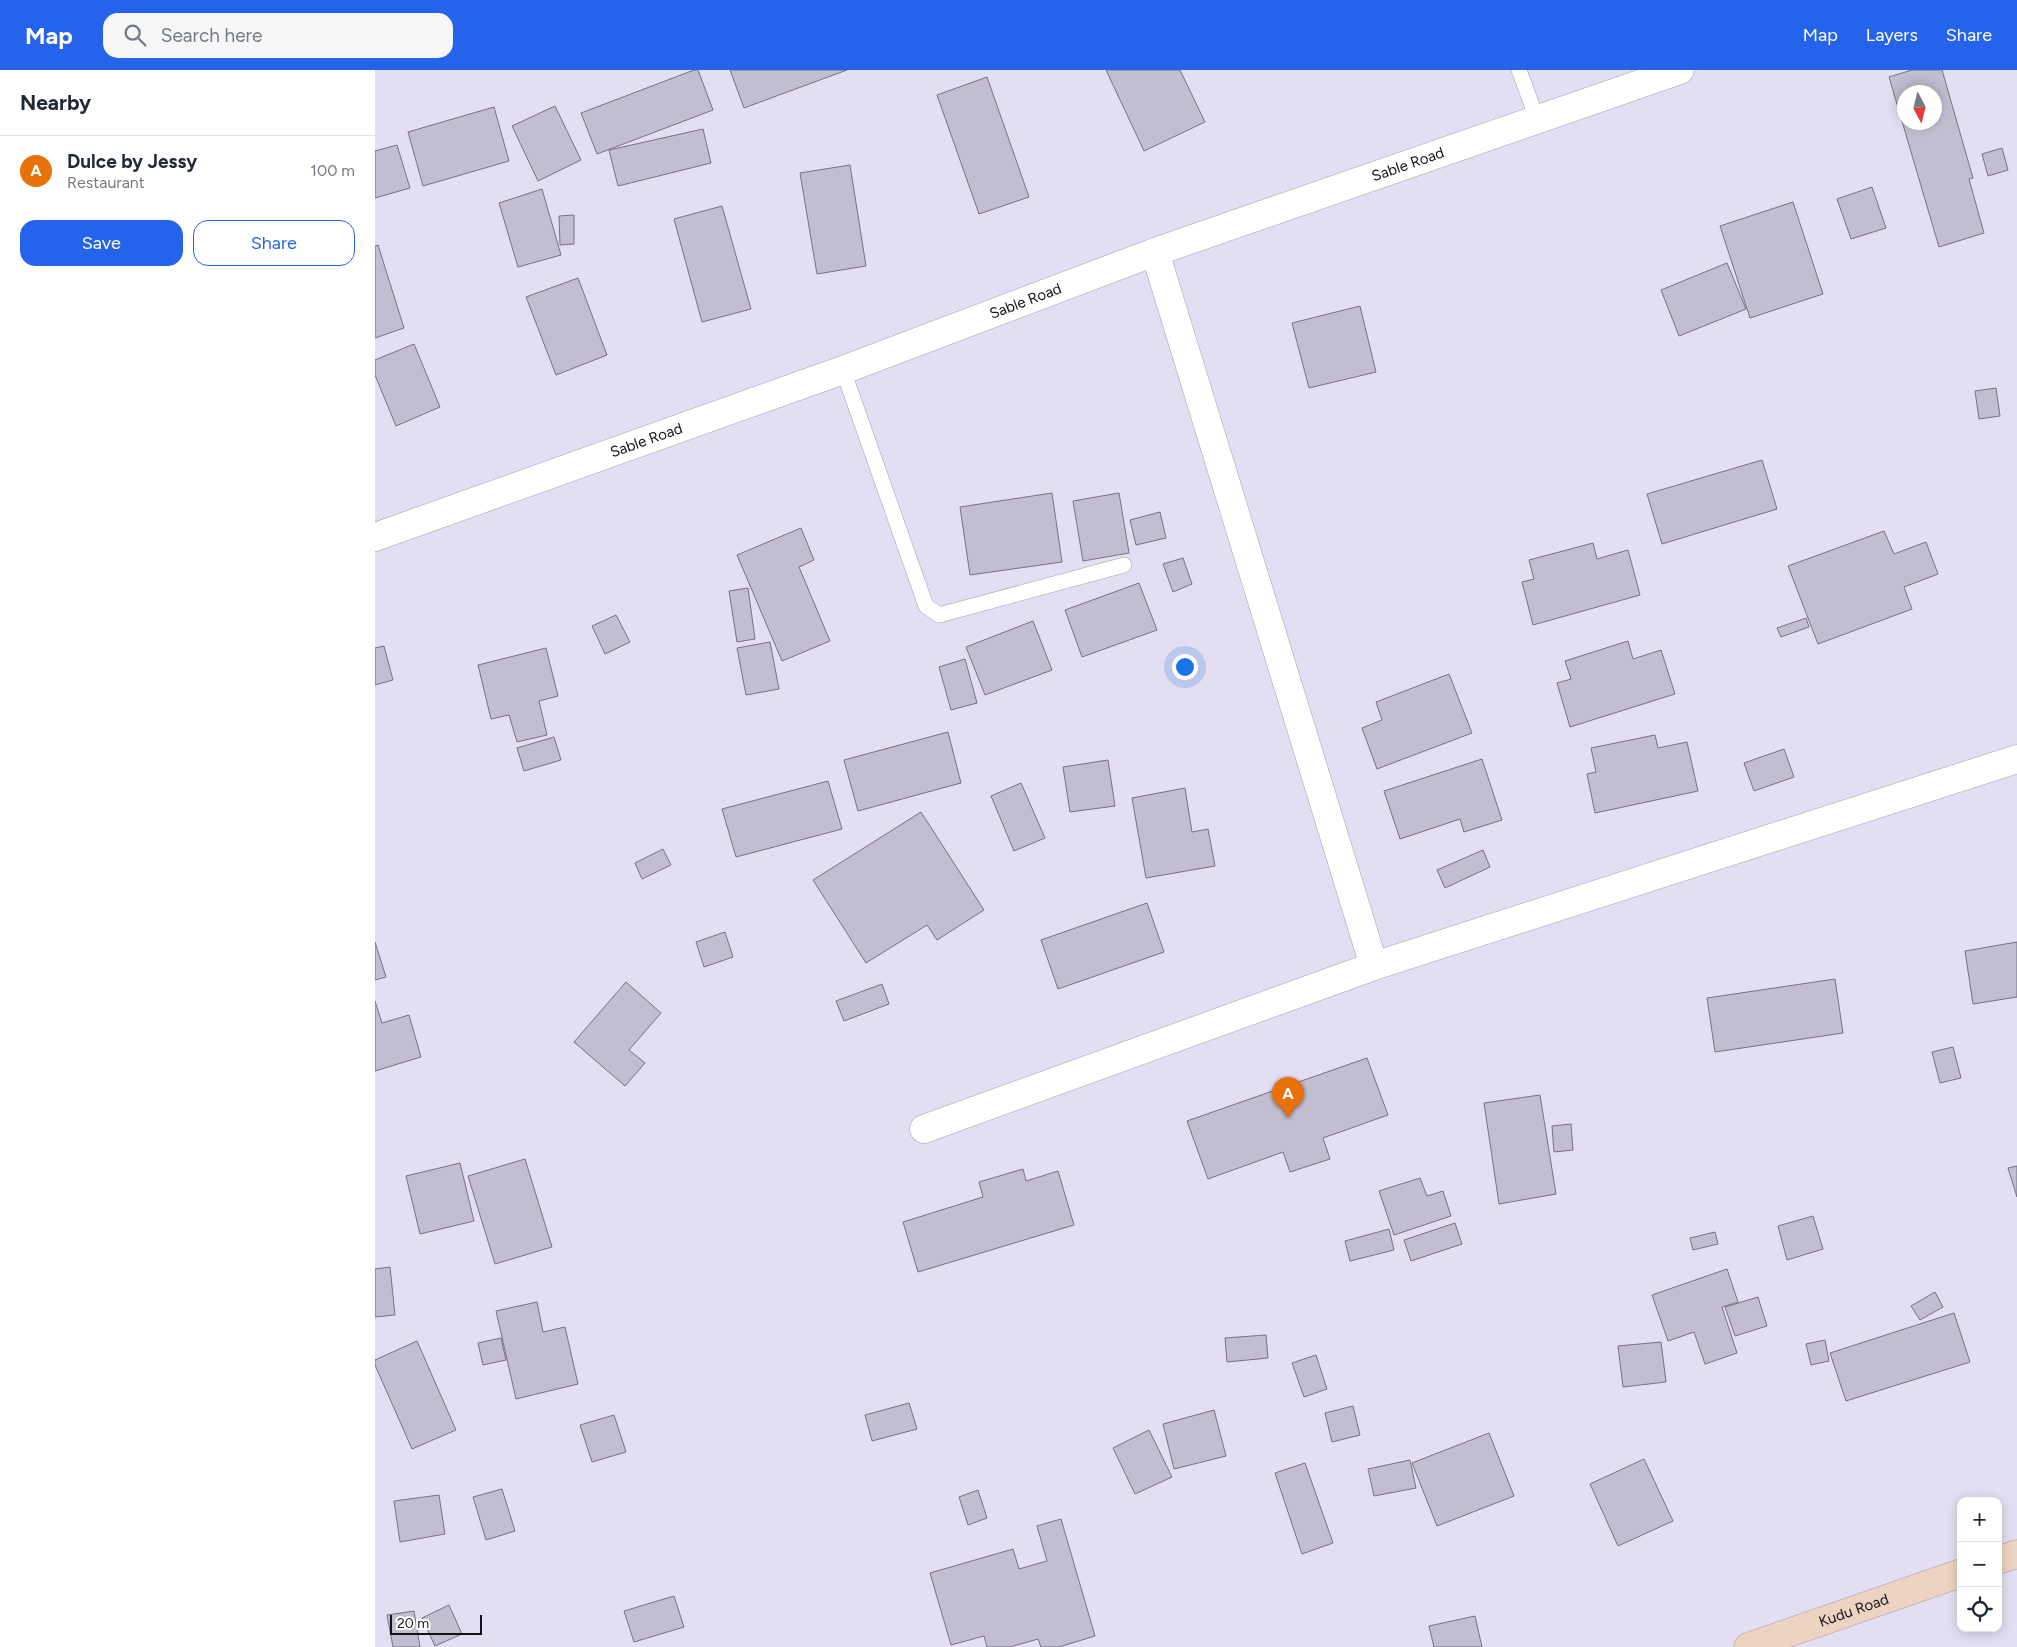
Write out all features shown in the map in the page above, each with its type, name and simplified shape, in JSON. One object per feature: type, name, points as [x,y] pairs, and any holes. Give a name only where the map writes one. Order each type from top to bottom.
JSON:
[{"type":"street","name":"Sable Road","points":[[375,537],[843,370],[1155,252],[1674,71]]},
{"type":"street","points":[[1155,252],[1374,966]]},
{"type":"street","points":[[924,1129],[1374,966],[2017,759]]},
{"type":"street","points":[[2002,1559],[2017,1554]]},
{"type":"street","name":"Kudu Road","points":[[1748,1647],[1957,1574]]},
{"type":"lane","points":[[1519,70],[1537,120]]},
{"type":"lane","points":[[843,370],[926,606],[939,616],[1124,565]]},
{"type":"building","points":[[698,70],[713,110],[597,154],[581,113]]},
{"type":"building","points":[[730,70],[847,70],[744,108]]},
{"type":"building","points":[[1106,70],[1180,70],[1205,122],[1144,151]]},
{"type":"building","points":[[1912,70],[1942,70],[1973,178],[1969,179],[1984,233],[1939,247],[1905,130],[1942,130],[1942,85],[1897,85],[1897,104],[1889,77]]},
{"type":"building","points":[[987,77],[1029,197],[979,214],[937,95]]},
{"type":"building","points":[[555,106],[581,160],[538,181],[512,126]]},
{"type":"building","points":[[494,107],[509,161],[423,186],[408,132]]},
{"type":"building","points":[[703,129],[711,163],[618,186],[609,150]]},
{"type":"building","points":[[397,145],[410,188],[375,198],[375,151]]},
{"type":"building","points":[[2002,148],[2008,170],[1988,176],[1982,154]]},
{"type":"building","points":[[850,165],[866,266],[817,274],[800,173]]},
{"type":"building","points":[[1872,187],[1886,228],[1851,239],[1837,199]]},
{"type":"building","points":[[542,189],[561,255],[518,267],[499,203]]},
{"type":"building","points":[[1793,202],[1823,294],[1750,318],[1720,226]]},
{"type":"building","points":[[722,206],[751,309],[702,322],[674,219]]},
{"type":"building","points":[[574,215],[574,244],[560,245],[559,216]]},
{"type":"building","points":[[378,245],[404,328],[375,338],[375,246]]},
{"type":"building","points":[[1727,263],[1746,309],[1679,336],[1661,290]]},
{"type":"building","points":[[578,278],[607,355],[556,375],[526,297]]},
{"type":"building","points":[[1360,306],[1376,372],[1309,388],[1292,323]]},
{"type":"building","points":[[414,344],[440,407],[396,426],[375,375],[375,360]]},
{"type":"building","points":[[1996,388],[2000,416],[1979,419],[1975,391]]},
{"type":"building","points":[[1762,460],[1777,509],[1662,544],[1647,494]]},
{"type":"building","points":[[1052,493],[1062,562],[970,575],[960,507]]},
{"type":"building","points":[[1119,493],[1129,553],[1083,561],[1073,501]]},
{"type":"building","points":[[1160,512],[1166,538],[1136,545],[1130,520]]},
{"type":"building","points":[[801,528],[814,560],[799,567],[830,641],[782,661],[737,555]]},
{"type":"building","points":[[1884,531],[1894,554],[1926,542],[1938,574],[1904,587],[1912,609],[1818,644],[1788,566]]},
{"type":"building","points":[[1593,543],[1597,559],[1628,550],[1640,595],[1533,625],[1522,582],[1534,579],[1529,560]]},
{"type":"building","points":[[1183,558],[1192,584],[1173,592],[1163,564]]},
{"type":"building","points":[[1139,583],[1157,630],[1082,657],[1065,610]]},
{"type":"building","points":[[748,588],[755,639],[737,642],[729,591]]},
{"type":"building","points":[[616,615],[630,642],[605,654],[592,626]]},
{"type":"building","points":[[1806,618],[1809,627],[1781,637],[1777,628]]},
{"type":"building","points":[[1033,621],[1052,670],[985,695],[966,647]]},
{"type":"building","points":[[1628,641],[1633,659],[1661,650],[1675,694],[1570,727],[1557,683],[1571,679],[1565,661]]},
{"type":"building","points":[[770,642],[779,689],[746,695],[737,648]]},
{"type":"building","points":[[384,646],[393,680],[375,685],[375,648]]},
{"type":"building","points":[[546,648],[558,696],[539,701],[547,735],[517,742],[509,715],[491,719],[478,665]]},
{"type":"building","points":[[965,659],[977,703],[951,710],[939,667]]},
{"type":"building","points":[[1449,674],[1472,733],[1377,769],[1362,728],[1382,720],[1376,702]]},
{"type":"building","points":[[948,732],[961,783],[858,811],[844,760]]},
{"type":"building","points":[[1655,735],[1658,748],[1687,742],[1698,791],[1595,813],[1587,774],[1596,772],[1591,748]]},
{"type":"building","points":[[554,737],[561,760],[524,771],[517,748]]},
{"type":"building","points":[[1784,749],[1794,777],[1754,791],[1744,763]]},
{"type":"building","points":[[1482,759],[1502,820],[1464,832],[1460,819],[1400,839],[1384,791]]},
{"type":"building","points":[[1108,760],[1115,806],[1070,812],[1063,767]]},
{"type":"building","points":[[828,781],[842,829],[736,857],[722,809]]},
{"type":"building","points":[[1021,783],[1045,838],[1014,851],[991,796]]},
{"type":"building","points":[[1185,788],[1192,832],[1208,829],[1215,866],[1146,878],[1132,798]]},
{"type":"building","points":[[921,812],[984,910],[937,940],[927,925],[866,963],[813,880]]},
{"type":"building","points":[[663,849],[671,865],[642,879],[635,863]]},
{"type":"building","points":[[1483,850],[1490,867],[1445,888],[1437,870]]},
{"type":"building","points":[[1147,903],[1164,952],[1058,989],[1041,940]]},
{"type":"building","points":[[725,932],[733,957],[704,967],[696,942]]},
{"type":"building","points":[[375,942],[386,977],[375,980]]},
{"type":"building","points":[[2017,942],[2017,997],[1973,1004],[1965,951]]},
{"type":"building","points":[[1835,979],[1843,1033],[1715,1052],[1707,998]]},
{"type":"building","points":[[626,982],[661,1013],[629,1050],[645,1063],[625,1086],[574,1042]]},
{"type":"building","points":[[882,984],[889,1004],[844,1021],[836,1001]]},
{"type":"building","points":[[375,1001],[382,1023],[409,1015],[421,1057],[375,1071]]},
{"type":"building","points":[[1953,1047],[1961,1078],[1940,1083],[1932,1052]]},
{"type":"building","points":[[1367,1058],[1388,1115],[1323,1138],[1330,1159],[1290,1172],[1283,1152],[1208,1179],[1187,1121]]},
{"type":"building","points":[[1540,1095],[1556,1194],[1499,1204],[1484,1103]]},
{"type":"building","points":[[1571,1124],[1573,1150],[1554,1152],[1552,1126]]},
{"type":"building","points":[[525,1159],[552,1247],[495,1264],[468,1176]]},
{"type":"building","points":[[460,1163],[474,1221],[420,1234],[406,1176]]},
{"type":"building","points":[[2017,1166],[2017,1197],[2008,1168]]},
{"type":"building","points":[[1023,1169],[1026,1181],[1058,1171],[1074,1225],[918,1272],[903,1222],[983,1197],[979,1182]]},
{"type":"building","points":[[1420,1178],[1427,1196],[1443,1191],[1451,1216],[1394,1235],[1379,1191]]},
{"type":"building","points":[[1813,1216],[1823,1249],[1787,1260],[1778,1226]]},
{"type":"building","points":[[1455,1223],[1462,1244],[1411,1261],[1404,1240]]},
{"type":"building","points":[[1389,1229],[1394,1250],[1350,1261],[1345,1241]]},
{"type":"building","points":[[1715,1232],[1718,1244],[1693,1250],[1690,1238]]},
{"type":"building","points":[[390,1267],[395,1315],[375,1317],[375,1269]]},
{"type":"building","points":[[1727,1269],[1738,1302],[1722,1307],[1737,1353],[1705,1364],[1694,1332],[1668,1341],[1652,1295]]},
{"type":"building","points":[[1935,1292],[1943,1307],[1920,1320],[1911,1306]]},
{"type":"building","points":[[1758,1297],[1767,1326],[1735,1336],[1725,1307]]},
{"type":"building","points":[[537,1302],[543,1332],[565,1327],[578,1384],[516,1399],[496,1311]]},
{"type":"building","points":[[1954,1313],[1970,1362],[1846,1401],[1830,1353]]},
{"type":"building","points":[[1266,1335],[1268,1358],[1227,1362],[1225,1338]]},
{"type":"building","points":[[501,1338],[506,1360],[483,1365],[478,1343]]},
{"type":"building","points":[[1825,1340],[1829,1361],[1811,1365],[1806,1344]]},
{"type":"building","points":[[417,1341],[456,1430],[412,1449],[375,1365],[375,1360]]},
{"type":"building","points":[[1661,1342],[1666,1382],[1623,1387],[1618,1346]]},
{"type":"building","points":[[1316,1355],[1327,1389],[1304,1397],[1292,1363]]},
{"type":"building","points":[[909,1403],[917,1429],[872,1441],[865,1415]]},
{"type":"building","points":[[1353,1406],[1360,1435],[1332,1442],[1325,1413]]},
{"type":"building","points":[[1214,1410],[1226,1456],[1174,1469],[1163,1424]]},
{"type":"building","points":[[614,1415],[626,1452],[592,1462],[580,1425]]},
{"type":"building","points":[[1149,1430],[1172,1477],[1135,1494],[1113,1448]]},
{"type":"building","points":[[1489,1433],[1514,1496],[1437,1526],[1412,1463]]},
{"type":"building","points":[[1644,1459],[1673,1521],[1618,1546],[1590,1484]]},
{"type":"building","points":[[1410,1460],[1416,1488],[1374,1496],[1368,1469]]},
{"type":"building","points":[[1305,1463],[1333,1543],[1302,1554],[1275,1473]]},
{"type":"building","points":[[502,1489],[515,1531],[486,1540],[473,1497]]},
{"type":"building","points":[[978,1490],[987,1518],[968,1525],[959,1497]]},
{"type":"building","points":[[439,1495],[445,1534],[400,1542],[394,1501]]},
{"type":"building","points":[[1061,1519],[1095,1636],[1059,1647],[1041,1647],[1038,1639],[1010,1647],[987,1647],[984,1636],[951,1645],[930,1573],[1013,1549],[1019,1569],[1047,1561],[1037,1526]]},
{"type":"building","points":[[674,1596],[684,1627],[634,1642],[624,1611]]},
{"type":"building","points":[[449,1605],[462,1634],[435,1646],[422,1618]]},
{"type":"building","points":[[414,1611],[420,1647],[393,1647],[387,1615]]},
{"type":"building","points":[[1475,1616],[1482,1647],[1434,1647],[1429,1626]]},
{"type":"place","name":"Dulce by Jessy","points":[[1288,1118]]}]
